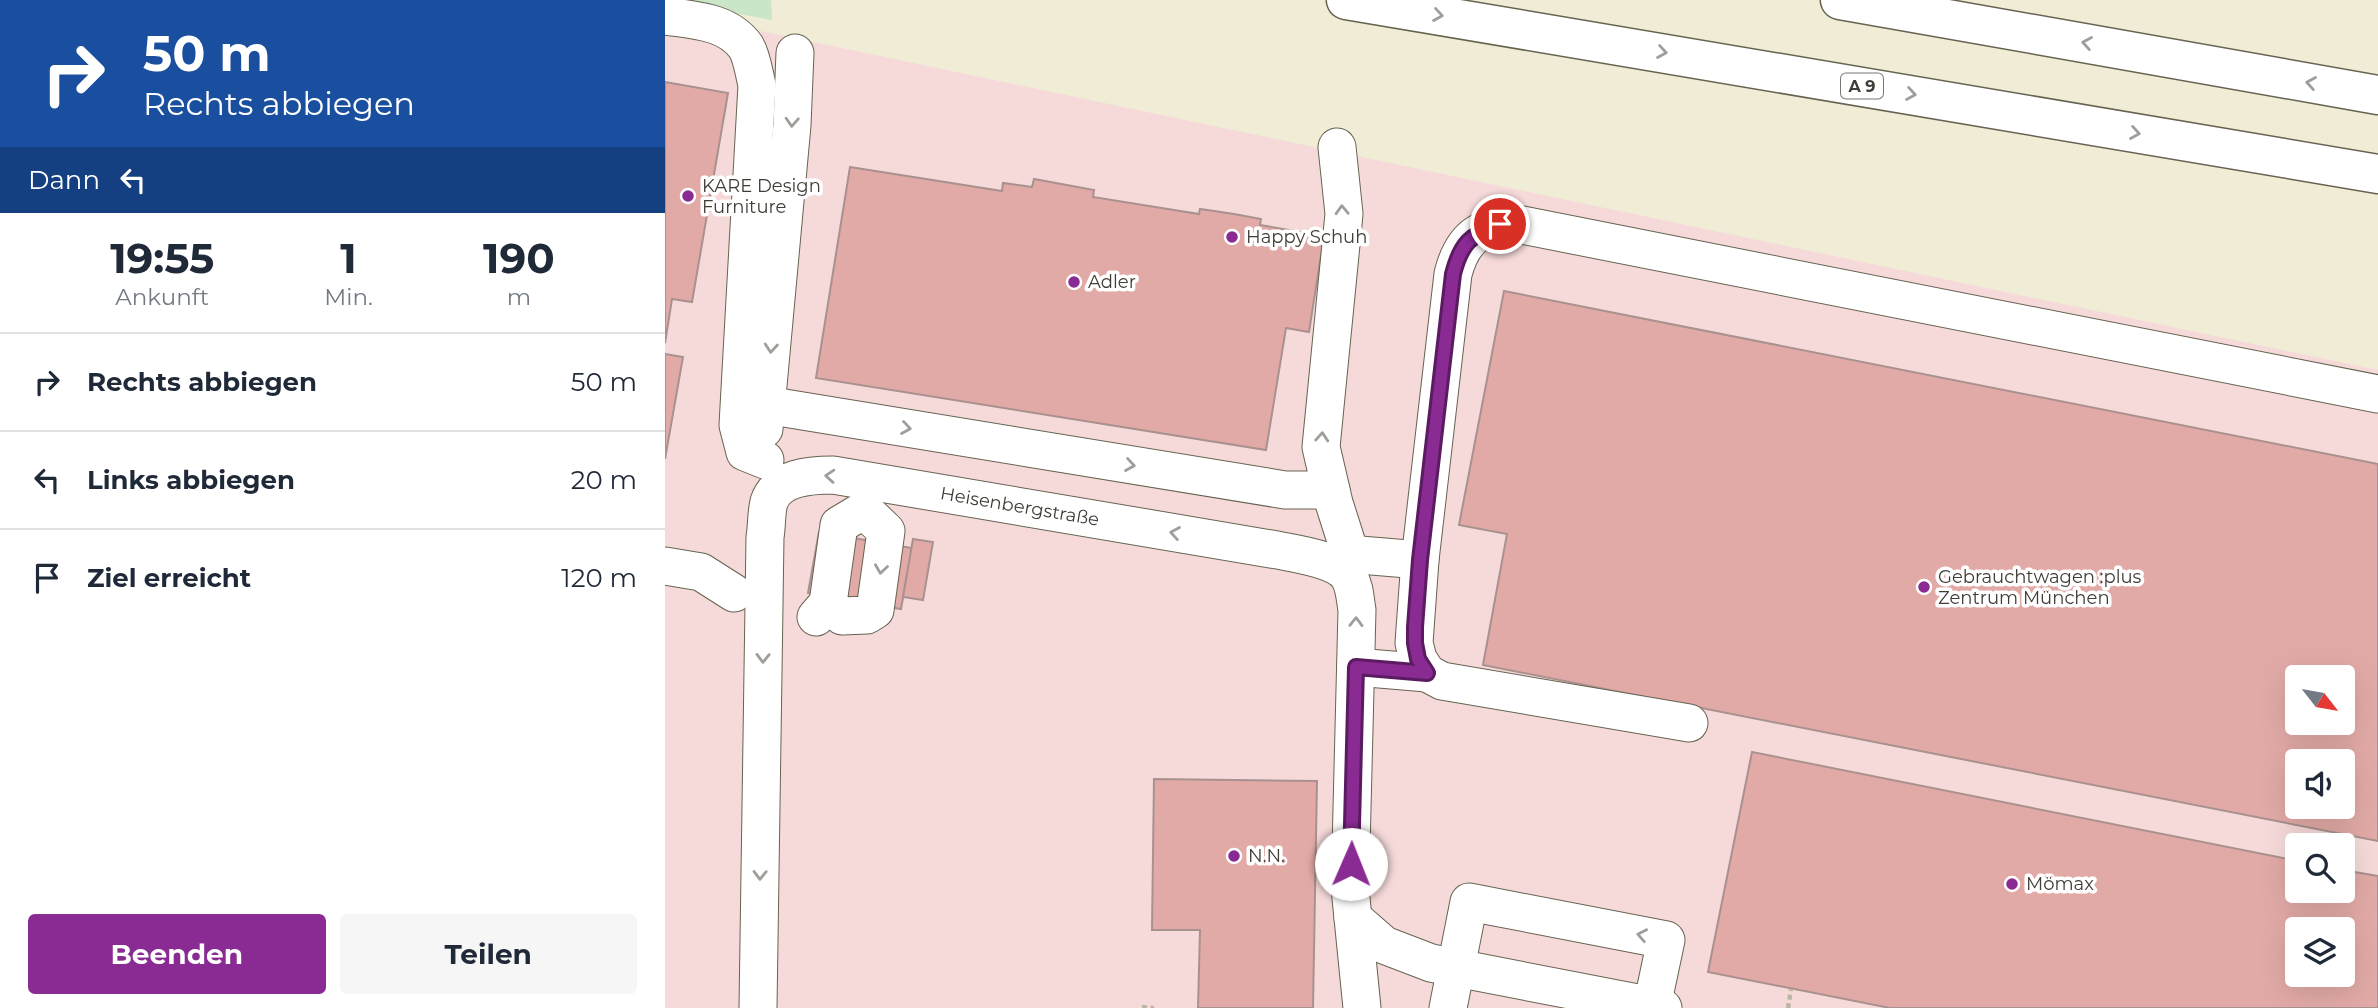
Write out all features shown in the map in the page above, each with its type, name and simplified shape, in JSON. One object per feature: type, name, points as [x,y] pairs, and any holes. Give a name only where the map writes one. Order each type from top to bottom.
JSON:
[{"type":"highway","name":"A 9","points":[[1346,0],[2378,174]]},
{"type":"highway","points":[[1840,0],[2378,95]]},
{"type":"street","points":[[665,16],[708,22],[734,35],[747,48],[757,85],[738,425],[745,452],[771,474]]},
{"type":"street","points":[[758,1008],[764,620],[771,474],[762,451],[792,125],[795,53]]},
{"type":"street","points":[[1337,148],[1344,214],[1321,447],[1348,547],[1348,564],[1357,610],[1350,888],[1364,1008]]},
{"type":"street","points":[[1427,673],[1418,659],[1415,643],[1420,560],[1453,274],[1457,257],[1466,241],[1500,224],[1522,225],[2378,394]]},
{"type":"street","points":[[766,405],[1285,490],[1331,490]]},
{"type":"street","points":[[1023,507],[1031,449]]},
{"type":"street","name":"Heisenbergstraße","points":[[771,474],[795,479],[834,475],[867,496],[1023,507],[1348,564]]},
{"type":"street","points":[[764,620],[829,617],[851,606],[867,496]]},
{"type":"street","points":[[1348,564],[1420,560]]},
{"type":"street","points":[[665,566],[701,572],[734,593]]},
{"type":"street","points":[[1356,667],[1427,673],[1442,681],[1689,723]]},
{"type":"street","points":[[1353,918],[1384,945],[1443,966],[1658,1007],[1666,940],[1469,902],[1443,966],[1448,1008]]},
{"type":"street","points":[[1364,1008],[1392,974],[1443,966]]},
{"type":"path","points":[[1788,1008],[1791,989]]},
{"type":"path","points":[[1142,1007],[1154,1008]]},
{"type":"shaded area","points":[[665,11],[2378,370],[2378,1008],[665,1008]]},
{"type":"green space","points":[[665,0],[771,0],[772,20]]},
{"type":"building","name":"KARE Design Furniture","points":[[665,82],[728,93],[692,302],[672,299],[665,343]]},
{"type":"building","name":"Adler","points":[[850,167],[1002,191],[1003,183],[1032,187],[1034,179],[1094,190],[1093,197],[1199,214],[1200,209],[1234,214],[1261,219],[1260,225],[1324,236],[1309,332],[1286,328],[1266,450],[816,378]]},
{"type":"building","points":[[1504,291],[2378,464],[2378,841],[2355,836],[2355,833],[2337,833],[1483,665],[1507,534],[1459,525]]},
{"type":"building","points":[[665,354],[683,357],[665,459]]},
{"type":"building","points":[[819,532],[912,548],[901,609],[808,593]]},
{"type":"building","points":[[913,539],[933,542],[923,600],[903,597]]},
{"type":"building","name":"Mömax","points":[[1752,752],[2285,858],[2285,903],[2355,903],[2355,872],[2378,876],[2378,1008],[1890,1008],[1708,972]]},
{"type":"building","name":"N.N.","points":[[1154,779],[1317,781],[1313,1008],[1198,1008],[1200,930],[1152,930]]},
{"type":"place","name":"KARE Design Furniture","points":[[688,196]]},
{"type":"place","name":"Happy Schuh","points":[[1232,237]]},
{"type":"place","name":"Adler","points":[[1074,282]]},
{"type":"place","name":"Gebrauchtwagen :plus Zentrum München","points":[[1924,587]]},
{"type":"place","name":"N.N.","points":[[1234,856]]},
{"type":"place","name":"Mömax","points":[[2012,884]]},
{"type":"route","points":[[1351,864],[1356,667],[1427,673],[1418,659],[1415,627],[1420,560],[1453,274],[1457,257],[1466,241],[1500,224]]}]
